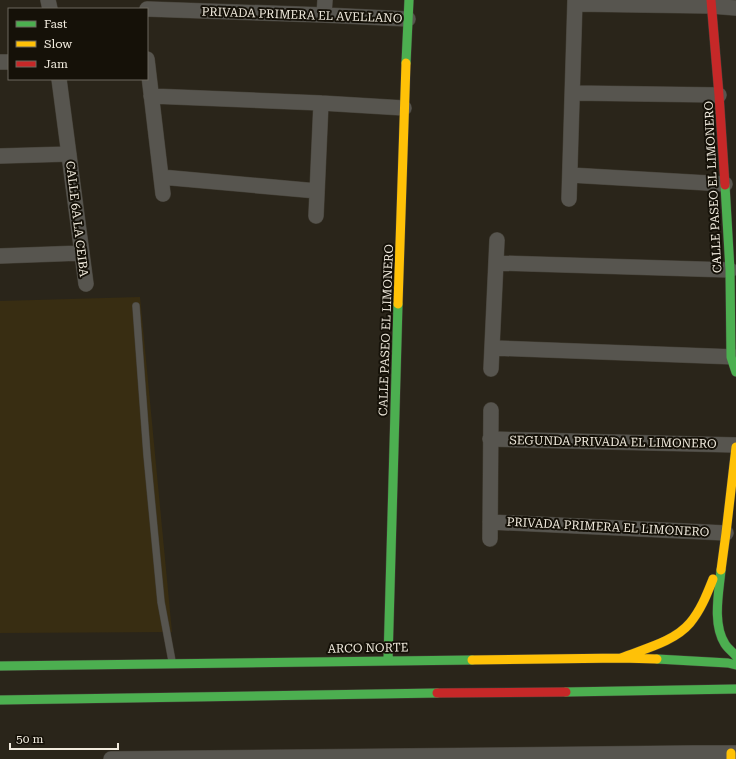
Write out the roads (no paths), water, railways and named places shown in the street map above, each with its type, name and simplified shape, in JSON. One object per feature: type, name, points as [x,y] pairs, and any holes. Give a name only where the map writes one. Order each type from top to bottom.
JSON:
[{"type":"main road","name":"CALLE PASEO EL LIMONERO","points":[[388,660],[404,108],[409,0]]},
{"type":"main road","name":"CALLE PASEO EL LIMONERO","points":[[711,3],[720,96],[736,372]]},
{"type":"main road","points":[[736,446],[721,565],[717,613],[719,630],[725,644],[736,656]]},
{"type":"main road","points":[[621,658],[658,644],[676,635],[689,625],[702,607],[713,579],[721,565]]},
{"type":"main road","name":"ARCO NORTE","points":[[0,666],[621,658],[686,660],[736,665]]},
{"type":"main road","points":[[0,700],[736,689]]},
{"type":"street","points":[[324,15],[325,0]]},
{"type":"street","points":[[570,199],[575,2],[711,3],[736,8]]},
{"type":"street","name":"PRIVADA PRIMERA EL AVELLANO","points":[[148,9],[408,19]]},
{"type":"street","points":[[148,68],[163,194]]},
{"type":"street","name":"CALLE 6A LA CEIBA","points":[[59,80],[86,284]]},
{"type":"street","points":[[573,93],[720,96]]},
{"type":"street","points":[[151,96],[404,108]]},
{"type":"street","points":[[316,216],[321,103]]},
{"type":"street","name":"CALLE 6A LA CEIBA","points":[[0,156],[69,154]]},
{"type":"street","points":[[570,175],[725,184]]},
{"type":"street","points":[[161,177],[317,191]]},
{"type":"street","points":[[491,369],[497,240]]},
{"type":"street","points":[[0,256],[82,253]]},
{"type":"street","points":[[496,263],[730,270]]},
{"type":"street","points":[[493,348],[734,357]]},
{"type":"street","points":[[490,539],[491,410]]},
{"type":"street","name":"SEGUNDA PRIVADA EL LIMONERO","points":[[490,438],[736,446]]},
{"type":"street","name":"PRIVADA PRIMERA EL LIMONERO","points":[[490,522],[726,533]]},
{"type":"street","points":[[111,759],[733,755]]},
{"type":"lane","points":[[136,306],[147,455],[161,602],[172,663]]}]
